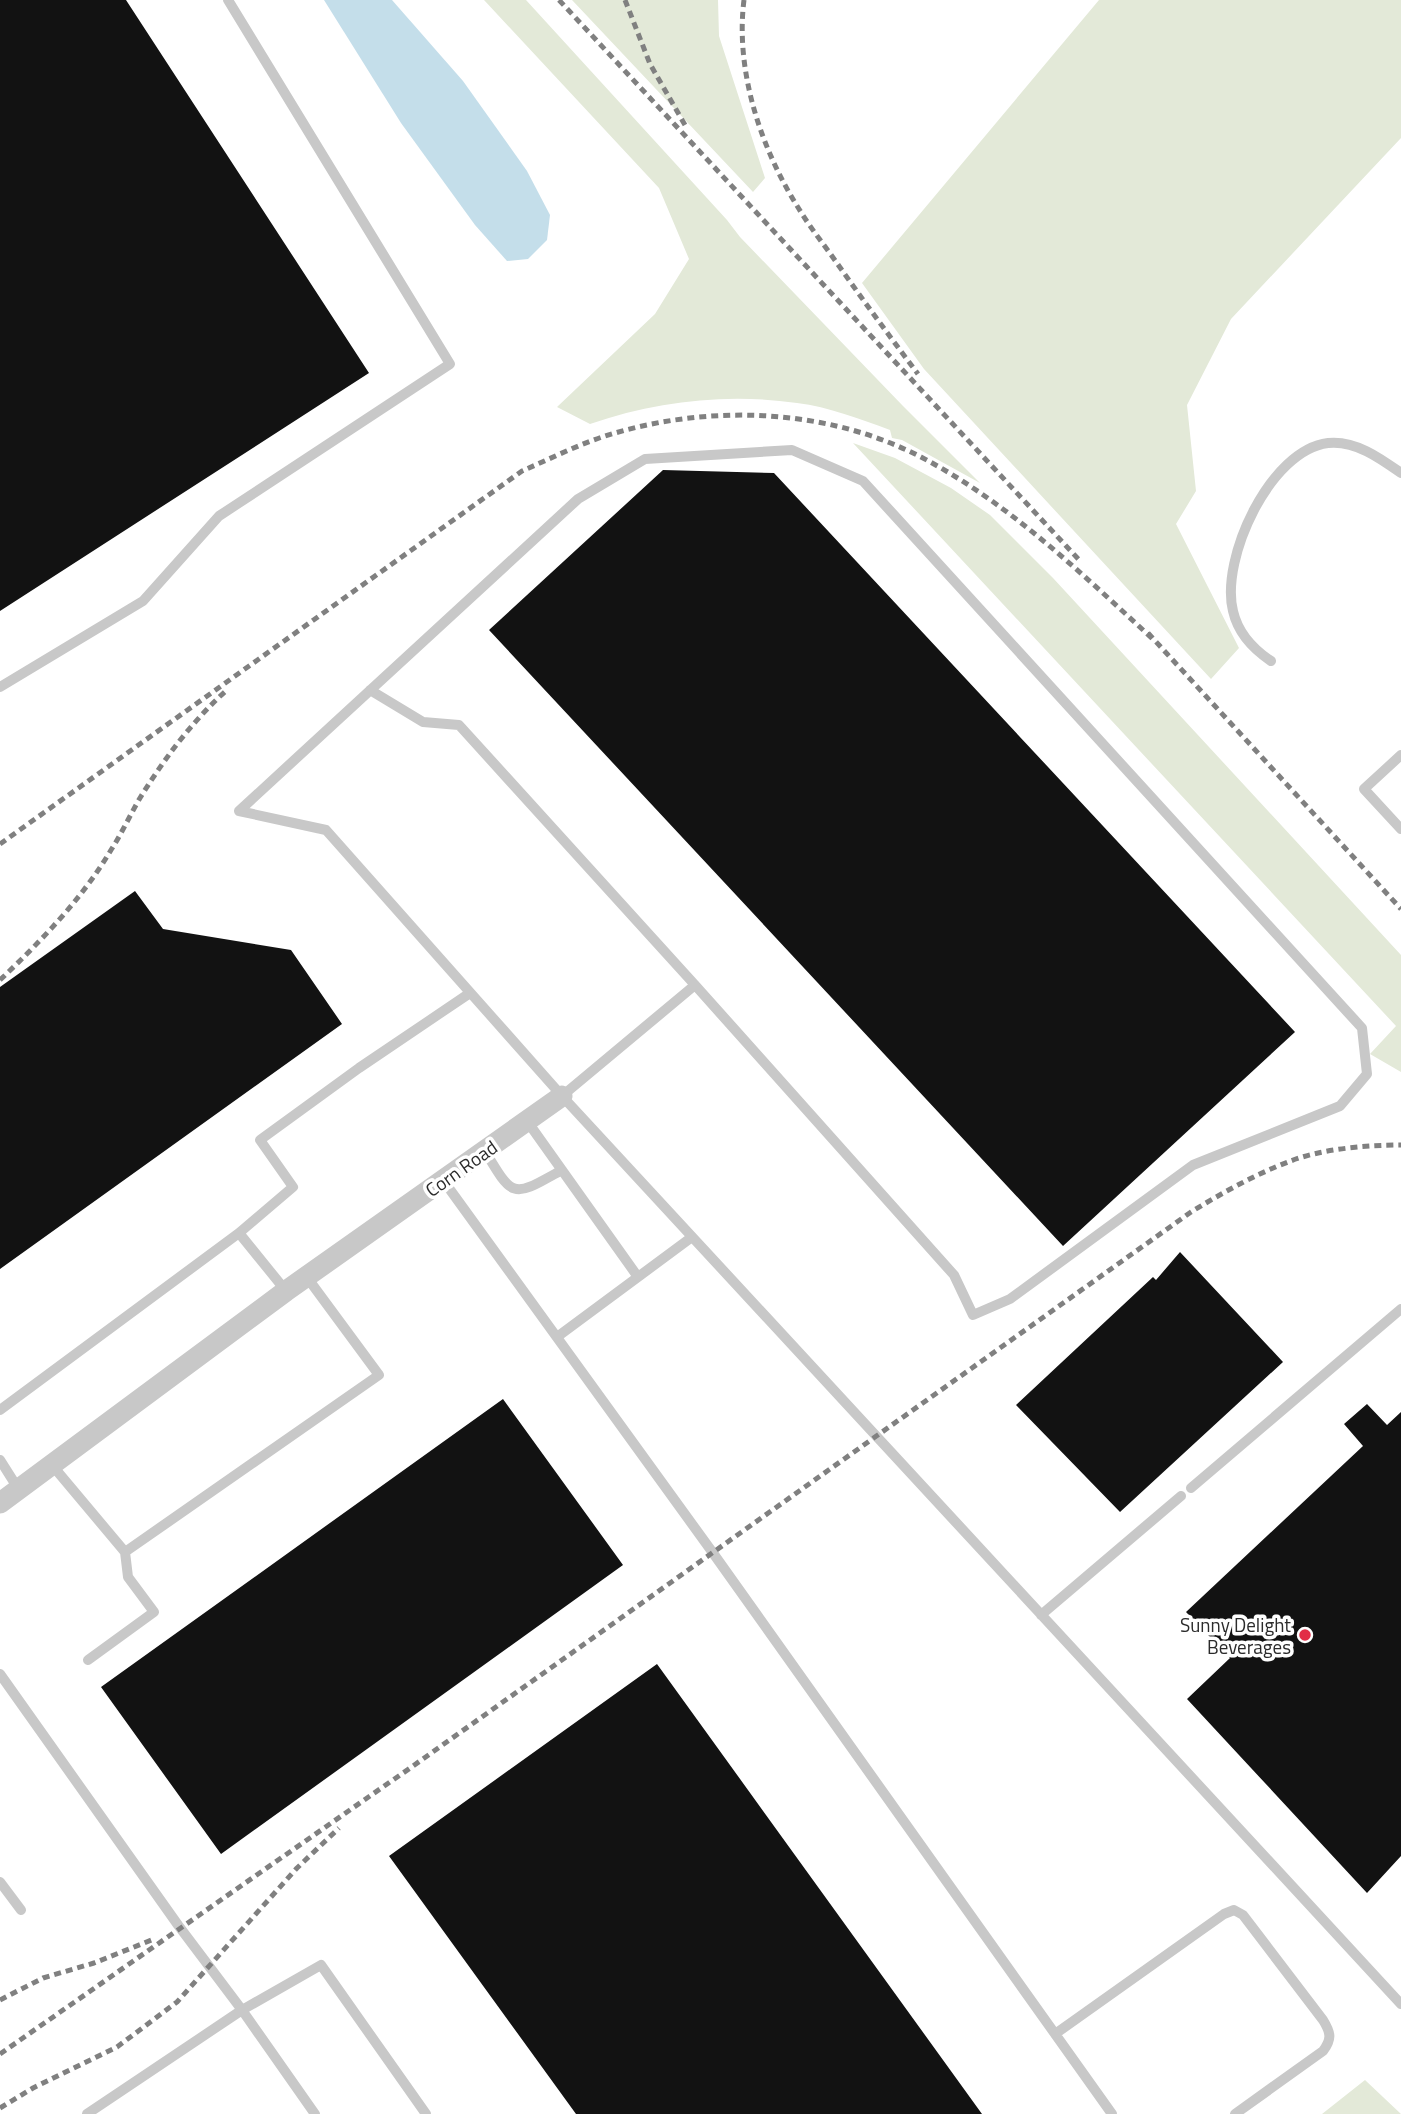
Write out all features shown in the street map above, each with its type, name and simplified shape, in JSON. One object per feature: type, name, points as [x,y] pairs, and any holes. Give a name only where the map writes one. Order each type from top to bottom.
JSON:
[{"type":"street","name":"Corn Road","points":[[0,1503],[306,1276],[562,1096]]},
{"type":"lane","points":[[0,687],[143,601],[219,516],[450,364],[228,0]]},
{"type":"lane","points":[[1271,661],[1254,649],[1238,626],[1232,610],[1232,565],[1250,514],[1287,464],[1310,448],[1329,443],[1355,445],[1401,473]]},
{"type":"lane","points":[[370,690],[424,722],[459,725],[954,1275],[973,1315],[1010,1299],[1193,1165],[1340,1106],[1367,1074],[1362,1027],[863,481],[792,450],[645,459],[579,499],[370,690],[239,811],[326,830],[562,1096],[1401,2004]]},
{"type":"lane","points":[[1401,755],[1364,789],[1401,829]]},
{"type":"lane","points":[[562,1096],[695,985]]},
{"type":"lane","points":[[0,1410],[239,1233],[293,1186],[260,1140],[359,1068],[470,993]]},
{"type":"lane","points":[[527,1121],[638,1277]]},
{"type":"lane","points":[[485,1151],[504,1184],[512,1188],[528,1188],[562,1170]]},
{"type":"lane","points":[[443,1181],[1112,2114]]},
{"type":"lane","points":[[239,1233],[286,1291]]},
{"type":"lane","points":[[557,1337],[692,1237]]},
{"type":"lane","points":[[125,1552],[379,1375],[306,1276]]},
{"type":"lane","points":[[1191,1488],[1401,1309]]},
{"type":"lane","points":[[0,1460],[19,1490]]},
{"type":"lane","points":[[52,1465],[125,1552],[128,1577],[154,1612],[88,1660]]},
{"type":"lane","points":[[1041,1615],[1181,1496]]},
{"type":"lane","points":[[0,1675],[316,2114]]},
{"type":"lane","points":[[0,1882],[21,1910]]},
{"type":"lane","points":[[1055,2034],[1224,1914],[1234,1910],[1243,1915],[1330,2032],[1329,2043],[1323,2052],[1235,2114]]},
{"type":"lane","points":[[87,2114],[242,2010],[321,1965],[426,2114]]},
{"type":"green space","points":[[484,0],[526,0],[740,237],[980,483],[902,440],[892,438],[890,430],[809,405],[745,399],[692,401],[641,410],[590,424],[557,407],[655,314],[689,259],[659,188]]},
{"type":"green space","points":[[572,0],[718,0],[719,36],[765,178],[753,192]]},
{"type":"green space","points":[[1099,0],[1401,0],[1401,138],[1231,319],[1187,405],[1196,491],[1176,524],[1239,648],[1211,679],[924,369],[862,283]]},
{"type":"green space","points":[[853,443],[895,458],[951,488],[990,515],[1053,578],[1401,955],[1401,1072],[1370,1054],[1396,1026]]},
{"type":"green space","points":[[1365,2080],[1401,2114],[1322,2114]]},
{"type":"water","points":[[324,0],[392,0],[463,81],[527,171],[550,215],[547,240],[528,259],[507,261],[475,225],[401,123]]},
{"type":"building","points":[[0,0],[126,0],[369,373],[0,611]]},
{"type":"building","points":[[663,470],[774,473],[1295,1032],[1063,1246],[489,630]]},
{"type":"building","points":[[135,891],[163,929],[291,950],[342,1024],[0,1269],[0,987]]},
{"type":"building","points":[[1180,1252],[1283,1362],[1120,1512],[1016,1405],[1153,1277],[1156,1280]]},
{"type":"building","points":[[503,1399],[623,1565],[221,1854],[101,1687]]},
{"type":"building","name":"Sunny Delight Beverages","points":[[1367,1404],[1387,1425],[1401,1412],[1401,1856],[1367,1893],[1187,1699],[1230,1658],[1186,1612],[1363,1446],[1344,1424]]},
{"type":"building","points":[[657,1664],[982,2114],[576,2114],[389,1856]]},
{"type":"railway","points":[[559,0],[1081,562]]},
{"type":"railway","points":[[625,0],[650,64],[685,125]]},
{"type":"railway","points":[[744,0],[742,27],[747,82],[773,161],[808,224],[918,374]]},
{"type":"railway","points":[[0,844],[522,471],[591,441],[653,424],[731,415],[771,416],[848,429],[885,441],[953,475],[1014,518],[1072,565],[1155,641]]},
{"type":"railway","points":[[1148,633],[1401,909]]},
{"type":"railway","points":[[0,980],[74,902],[100,868],[140,798],[169,755],[191,727],[228,689]]},
{"type":"railway","points":[[0,2054],[413,1766],[1191,1212],[1226,1191],[1275,1167],[1301,1158],[1343,1149],[1401,1145]]},
{"type":"railway","points":[[0,2108],[33,2088],[117,2047],[177,2002],[297,1868],[339,1828]]},
{"type":"railway","points":[[0,2000],[43,1978],[94,1963],[154,1939]]},
{"type":"place","name":"Sunny Delight Beverages","points":[[1305,1635]]}]
